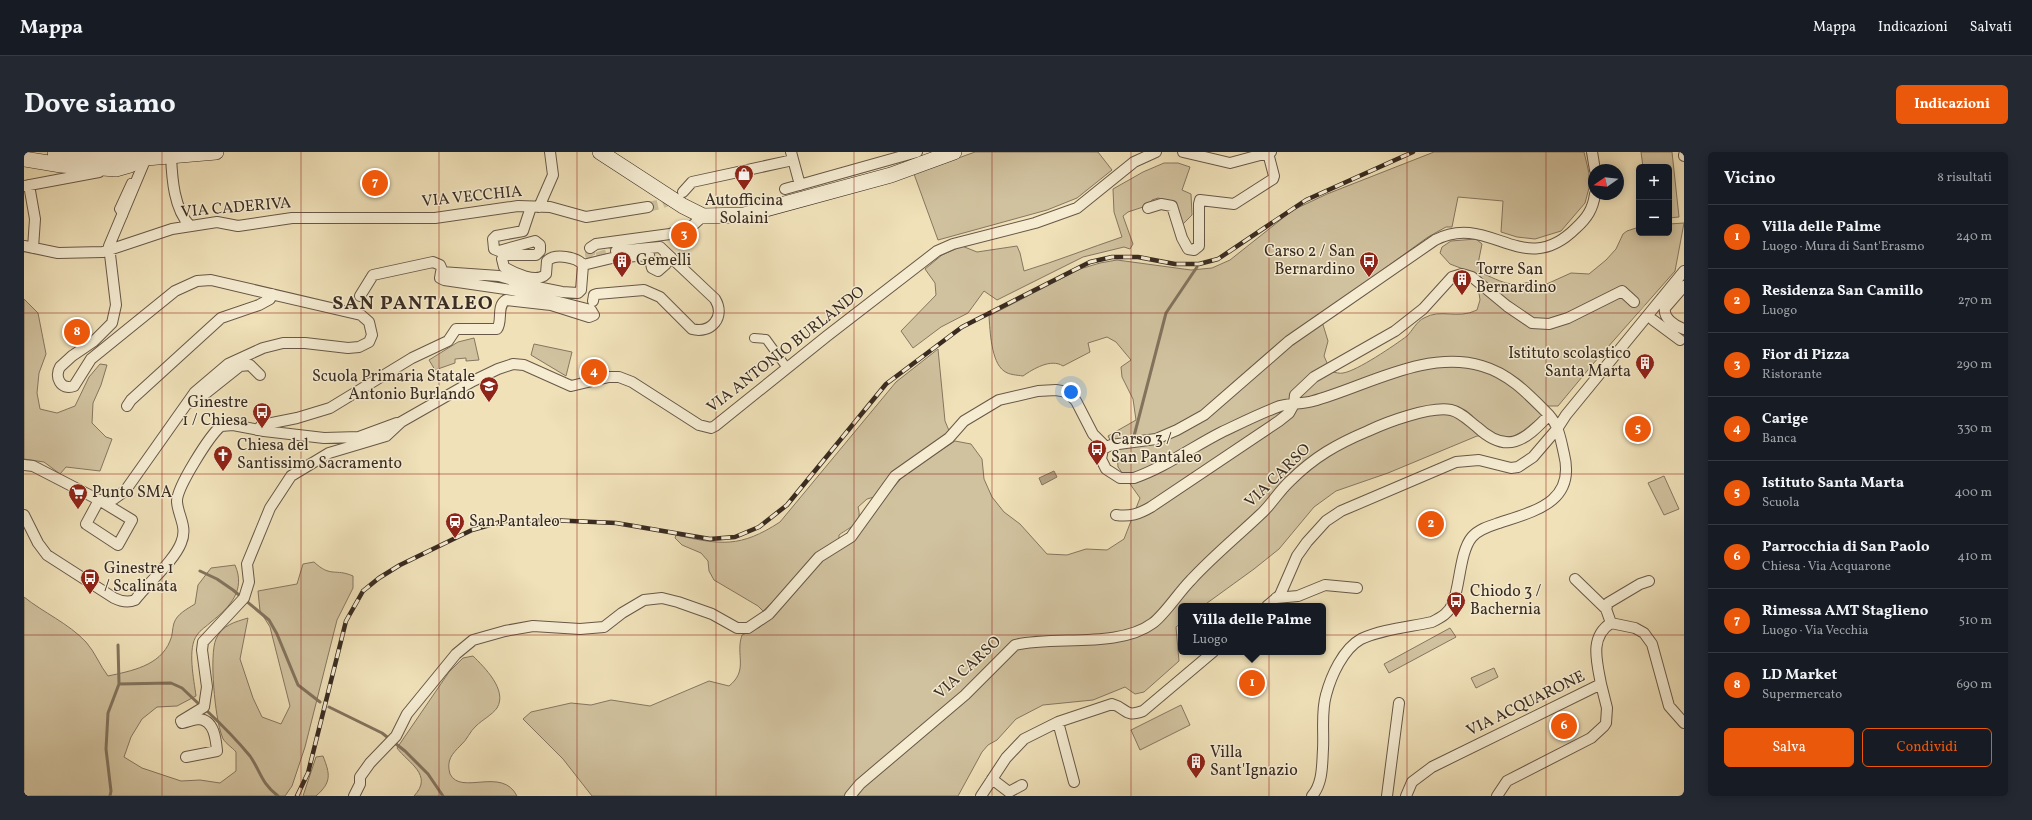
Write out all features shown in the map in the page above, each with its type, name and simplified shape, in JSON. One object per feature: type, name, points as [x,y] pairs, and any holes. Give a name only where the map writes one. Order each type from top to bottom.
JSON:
[{"type":"main road","points":[[55,152],[146,158],[216,152]]},
{"type":"main road","points":[[600,152],[683,206],[703,216],[744,215],[897,173],[954,152]]},
{"type":"main road","points":[[24,159],[60,165],[116,169],[146,158]]},
{"type":"street","name":"VIA VECCHIA","points":[[535,207],[553,175],[550,152]]},
{"type":"street","points":[[785,189],[917,152]]},
{"type":"street","name":"VIA ANTONIO BURLANDO","points":[[186,757],[217,751],[215,736],[209,724],[198,719],[182,723],[181,721],[204,707],[207,687],[202,650],[203,642],[244,598],[249,582],[247,564],[270,508],[291,476],[329,453],[386,436],[401,422],[473,381],[498,369],[514,364],[524,365],[571,386],[614,377],[629,380],[689,420],[711,428],[722,422],[784,364],[943,248],[1035,223],[1078,208],[1134,162],[1142,157],[1156,152]]},
{"type":"street","points":[[1148,208],[1161,204],[1172,206],[1184,242],[1188,249],[1194,250],[1199,246],[1200,200],[1231,205],[1251,194],[1273,179],[1274,176],[1270,152],[1230,163],[1183,152]]},
{"type":"street","points":[[1592,152],[1594,164]]},
{"type":"street","points":[[170,156],[175,190],[183,218],[190,226]]},
{"type":"street","points":[[683,192],[692,182],[792,156],[800,185]]},
{"type":"street","points":[[99,500],[114,498],[129,486],[203,384],[228,364],[262,348],[294,342],[354,348],[364,345],[371,339],[372,335],[370,325],[361,315],[211,280],[202,280],[188,285],[170,295],[91,359],[74,386],[66,387],[58,378],[58,370],[60,367],[108,328],[115,314],[116,296],[109,246],[146,158]]},
{"type":"street","points":[[29,247],[35,220],[26,186],[116,169]]},
{"type":"street","points":[[122,215],[119,209],[131,182]]},
{"type":"street","points":[[1312,796],[1320,782],[1322,769],[1323,715],[1326,695],[1341,660],[1360,640],[1377,634],[1432,622],[1441,618],[1449,611],[1453,603],[1466,548],[1472,536],[1488,526],[1542,507],[1558,496],[1563,488],[1567,469],[1557,429],[1549,415],[1515,382],[1493,369],[1480,365],[1459,362],[1443,362],[1389,373],[1373,381],[1312,402],[1281,406],[1222,432],[1134,478],[1120,478],[1106,469],[1101,459],[1102,452],[1106,447],[1115,444],[1156,439],[1177,430],[1204,415],[1289,341],[1439,237],[1452,233],[1467,232],[1528,249],[1548,247],[1567,237],[1582,222],[1590,212],[1593,200]]},
{"type":"street","name":"VIA VECCHIA","points":[[360,217],[435,218],[518,206],[564,210],[586,217],[648,207]]},
{"type":"street","points":[[535,207],[523,230],[496,236],[493,239],[492,244],[494,249],[499,251],[535,241],[540,245],[540,252],[536,255],[505,255],[502,259],[504,267],[518,274],[539,278],[546,274],[547,261],[552,258],[564,257],[576,260],[583,265],[612,258],[649,256],[652,268],[658,271],[666,264],[666,254]]},
{"type":"street","points":[[590,248],[596,244],[670,234],[691,227],[703,216]]},
{"type":"street","name":"VIA CADERIVA","points":[[29,247],[58,253],[109,251],[172,229],[217,222],[238,226],[292,218],[360,217]]},
{"type":"street","points":[[593,301],[594,295],[597,294],[644,290],[660,297],[692,329],[697,330],[708,328],[717,320],[719,314],[718,305],[703,286],[657,246],[616,251]]},
{"type":"street","points":[[257,430],[262,425],[291,419],[330,408],[412,358],[447,342],[453,331],[457,329],[498,328],[501,306],[503,302],[509,299],[551,305],[589,317],[593,316],[594,313],[591,310],[512,290],[444,280],[440,275],[443,272],[440,265],[433,262],[373,275],[360,296]]},
{"type":"street","points":[[443,272],[449,274],[499,276],[532,286],[562,292],[578,292],[581,290],[583,265]]},
{"type":"street","points":[[1270,603],[1285,588],[1297,556],[1307,542],[1326,521],[1341,511],[1456,462],[1478,460],[1511,468],[1518,467],[1533,457],[1684,271]]},
{"type":"street","points":[[1116,515],[1128,517],[1139,514],[1279,421],[1289,413],[1294,404],[1295,395],[1314,377],[1394,331],[1423,309],[1452,277],[1462,274],[1472,277],[1506,306],[1532,323],[1549,324],[1568,318],[1622,291],[1634,302]]},
{"type":"street","points":[[1654,320],[1680,340],[1682,328],[1667,318],[1665,308],[1684,286]]},
{"type":"street","points":[[128,406],[132,400],[222,318],[259,305],[270,299],[272,294]]},
{"type":"street","points":[[754,338],[766,339],[784,364]]},
{"type":"street","points":[[188,403],[196,401],[240,366],[250,365],[260,375]]},
{"type":"street","points":[[354,796],[360,784],[360,777],[370,763],[396,736],[407,714],[456,654],[473,640],[505,631],[533,626],[580,629],[604,627],[622,613],[644,600],[662,598],[712,614],[737,628],[748,628],[769,614],[819,557],[851,537],[899,473],[949,438],[971,416],[999,400],[1038,391],[1056,390],[1067,392],[1076,401],[1093,434],[1106,447]]},
{"type":"street","name":"VIA CARSO","points":[[850,796],[860,784],[965,694],[1015,645],[1024,642],[1078,641],[1128,634],[1152,623],[1191,580],[1264,510],[1290,481],[1330,448],[1368,430],[1413,414],[1434,409],[1451,410],[1456,412],[1484,434],[1509,443],[1514,443],[1528,434],[1549,415]]},
{"type":"street","points":[[24,515],[38,543],[47,555],[114,598],[124,602],[133,601],[181,543],[183,522],[177,503],[177,495],[183,480],[218,429],[230,424],[257,430],[324,438],[367,435],[392,424],[401,422]]},
{"type":"street","points":[[24,465],[33,466],[99,500],[132,520],[118,545],[86,524],[99,500]]},
{"type":"street","points":[[1576,579],[1606,609],[1611,623]]},
{"type":"street","points":[[1606,609],[1608,603],[1640,584],[1649,581]]},
{"type":"street","points":[[1276,598],[1298,596],[1325,586],[1357,588]]},
{"type":"street","points":[[1601,684],[1596,660],[1596,641],[1604,627],[1611,623],[1635,628],[1644,633],[1652,644],[1669,706],[1684,723]]},
{"type":"street","points":[[981,796],[1010,753],[1024,739],[1058,722],[1112,704],[1118,705],[1124,712],[1131,714],[1143,711],[1209,655]]},
{"type":"street","name":"VIA ACQUARONE","points":[[1406,796],[1412,782],[1432,767],[1601,684],[1607,708],[1606,723],[1604,726],[1590,738],[1507,781],[1497,796]]},
{"type":"street","points":[[1387,796],[1399,703]]},
{"type":"street","points":[[1058,722],[1074,782]]},
{"type":"street","points":[[992,779],[1009,792],[1022,785]]},
{"type":"shaded area","points":[[975,152],[1098,152],[1112,170],[1077,198],[1047,210],[938,240],[914,174]]},
{"type":"shaded area","points":[[1434,152],[1584,152],[1588,169],[1588,192],[1585,203],[1561,231],[1535,239],[1517,237],[1501,232],[1503,201],[1458,197],[1452,227],[1446,227],[1428,237],[1320,315],[1328,341],[1324,356],[1331,372],[1340,373],[1357,368],[1385,351],[1407,336],[1419,321],[1430,315],[1463,314],[1477,310],[1480,300],[1478,286],[1463,269],[1450,264],[1440,253],[1442,247],[1451,241],[1476,239],[1482,244],[1478,264],[1479,272],[1508,283],[1532,283],[1540,287],[1571,273],[1589,274],[1606,260],[1616,249],[1623,234],[1627,231],[1636,228],[1636,236],[1672,236],[1672,224],[1684,223],[1675,271],[1558,406],[1548,406],[1540,417],[1523,431],[1512,437],[1477,436],[1388,473],[1336,491],[1314,507],[1279,549],[1207,603],[1178,603],[1178,625],[1176,627],[1179,661],[1144,692],[1135,694],[1125,687],[1093,700],[1043,705],[1016,719],[997,740],[988,745],[982,752],[958,796],[592,796],[563,759],[523,719],[531,712],[571,703],[591,705],[611,700],[650,706],[709,681],[729,686],[735,680],[740,668],[740,642],[742,635],[760,627],[816,564],[886,496],[906,473],[955,441],[971,444],[982,459],[984,479],[992,497],[1004,512],[1020,524],[1047,554],[1067,555],[1086,549],[1107,550],[1124,539],[1140,498],[1118,467],[1117,453],[1108,436],[1136,420],[1133,399],[1122,377],[1121,367],[1131,360],[1116,342],[1107,337],[1088,343],[1090,352],[1063,366],[1053,363],[1042,365],[1023,376],[1011,374],[1004,371],[996,361],[992,345],[989,316],[1080,269],[1100,263],[1117,260],[1191,270],[1212,268],[1230,260],[1293,210],[1327,194]]},
{"type":"shaded area","points":[[1641,152],[1672,152],[1679,217],[1672,218],[1672,164],[1643,164]]},
{"type":"shaded area","points":[[1164,163],[1178,163],[1190,167],[1182,190],[1191,194],[1192,215],[1182,225],[1174,202],[1158,198],[1152,200],[1149,205],[1128,212],[1123,216],[1133,244],[1130,249],[1124,247],[1083,257],[997,300],[984,291],[968,313],[941,327],[913,348],[901,331],[936,295],[935,283],[925,269],[942,255],[962,246],[977,252],[1017,246],[1024,271],[1122,237],[1114,212],[1113,189],[1143,172]]},
{"type":"shaded area","points":[[24,299],[38,313],[46,354],[39,373],[37,393],[40,409],[57,413],[75,406],[89,377],[100,364],[107,365],[101,385],[93,403],[92,423],[106,437],[112,439],[100,471],[66,467],[60,474],[44,462],[24,459]]},
{"type":"shaded area","points":[[474,338],[479,360],[466,361],[466,358],[455,359],[455,363],[435,370],[429,360],[458,342]]},
{"type":"shaded area","points":[[534,344],[572,352],[566,376],[531,355]]},
{"type":"shaded area","points":[[938,349],[945,421],[950,433],[874,497],[867,499],[858,507],[859,517],[855,524],[839,535],[839,540],[763,611],[758,606],[714,580],[709,571],[708,561],[701,553],[682,545],[675,538],[676,535],[706,541],[730,542],[753,536],[780,522],[896,382]]},
{"type":"shaded area","points":[[1054,471],[1057,477],[1042,485],[1039,478]]},
{"type":"shaded area","points":[[1664,476],[1679,509],[1664,515],[1648,483]]},
{"type":"shaded area","points":[[314,562],[325,570],[353,576],[353,588],[337,620],[305,747],[292,786],[285,796],[24,796],[24,597],[79,635],[89,646],[108,676],[144,666],[159,656],[170,641],[173,625],[177,617],[195,604],[198,585],[211,568],[235,565],[239,582],[234,597],[230,604],[218,616],[200,631],[194,641],[192,648],[192,664],[196,696],[177,706],[157,707],[142,719],[131,737],[124,757],[142,768],[181,781],[200,780],[220,783],[236,771],[236,752],[223,738],[219,728],[215,702],[213,672],[214,647],[216,639],[225,627],[248,618],[240,659],[253,698],[262,717],[281,724],[290,706],[270,627],[260,611],[258,591],[297,584],[303,564]]},
{"type":"shaded area","points":[[1450,628],[1456,637],[1389,673],[1384,664]]},
{"type":"shaded area","points":[[473,656],[493,679],[497,687],[500,701],[495,711],[474,728],[453,754],[449,761],[450,774],[455,780],[463,782],[502,783],[510,787],[517,796],[414,796],[419,789],[421,782],[420,776],[417,770],[397,748],[449,672],[463,658]]},
{"type":"shaded area","points":[[1494,668],[1498,677],[1476,688],[1471,678]]},
{"type":"shaded area","points":[[1181,705],[1190,725],[1140,750],[1131,730]]},
{"type":"shaded area","points":[[323,756],[328,773],[325,786],[316,796],[303,796],[316,757]]},
{"type":"waterway","points":[[1133,440],[1166,313],[1197,267]]},
{"type":"waterway","points":[[200,571],[217,579],[233,590],[269,620],[277,634],[298,685],[320,702]]},
{"type":"waterway","points":[[110,796],[111,791],[106,749],[108,713],[119,684],[118,645]]},
{"type":"waterway","points":[[119,684],[171,683],[182,688],[201,706]]},
{"type":"waterway","points":[[329,707],[382,733],[405,751],[428,774],[443,796]]},
{"type":"waterway","points":[[205,709],[250,756],[268,787],[278,796]]},
{"type":"tunnel","points":[[648,207],[661,204],[676,197]]},
{"type":"tunnel","points":[[590,248],[590,255],[595,258],[616,251]]},
{"type":"tunnel","points":[[1634,302],[1653,320]]},
{"type":"railway","points":[[297,796],[308,773],[346,621],[363,591],[379,578],[400,565],[472,530],[504,521],[549,520],[616,523],[710,539],[735,537],[759,527],[787,505],[886,384],[962,327],[1090,262],[1112,257],[1138,257],[1175,264],[1199,264],[1218,259],[1306,200],[1413,152]]},
{"type":"place","name":"Rimessa AMT Staglieno","points":[[375,183]]},
{"type":"place","name":"Autofficina Solaini","points":[[744,191]]},
{"type":"place","name":"Fior di Pizza","points":[[684,235]]},
{"type":"place","name":"Gemelli","points":[[622,278]]},
{"type":"place","name":"Carso 2 / San Bernardino","points":[[1369,278]]},
{"type":"place","name":"Torre San Bernardino","points":[[1462,296]]},
{"type":"place","name":"LD Market","points":[[77,332]]},
{"type":"place","name":"Carige","points":[[594,372]]},
{"type":"place","name":"Istituto scolastico Santa Marta","points":[[1645,380]]},
{"type":"place","name":"Scuola Primaria Statale Antonio Burlando","points":[[489,403]]},
{"type":"place","name":"Ginestre 1 / Chiesa","points":[[262,429]]},
{"type":"place","name":"Istituto Santa Marta","points":[[1638,429]]},
{"type":"place","name":"Carso 3 / San Pantaleo","points":[[1097,466]]},
{"type":"place","name":"Chiesa del Santissimo Sacramento","points":[[223,472]]},
{"type":"place","name":"Punto SMA","points":[[78,510]]},
{"type":"place","name":"Residenza San Camillo","points":[[1431,524]]},
{"type":"place","name":"San Pantaleo","points":[[455,539]]},
{"type":"place","name":"Ginestre 1 / Scalinata","points":[[90,595]]},
{"type":"place","name":"Chiodo 3 / Bachernia","points":[[1456,618]]},
{"type":"place","name":"Villa delle Palme","points":[[1252,683]]},
{"type":"place","name":"Parrocchia di San Paolo","points":[[1564,726]]},
{"type":"place","name":"Villa Sant'Ignazio","points":[[1196,779]]},
{"type":"district","name":"SAN PANTALEO","points":[[413,304]]}]
